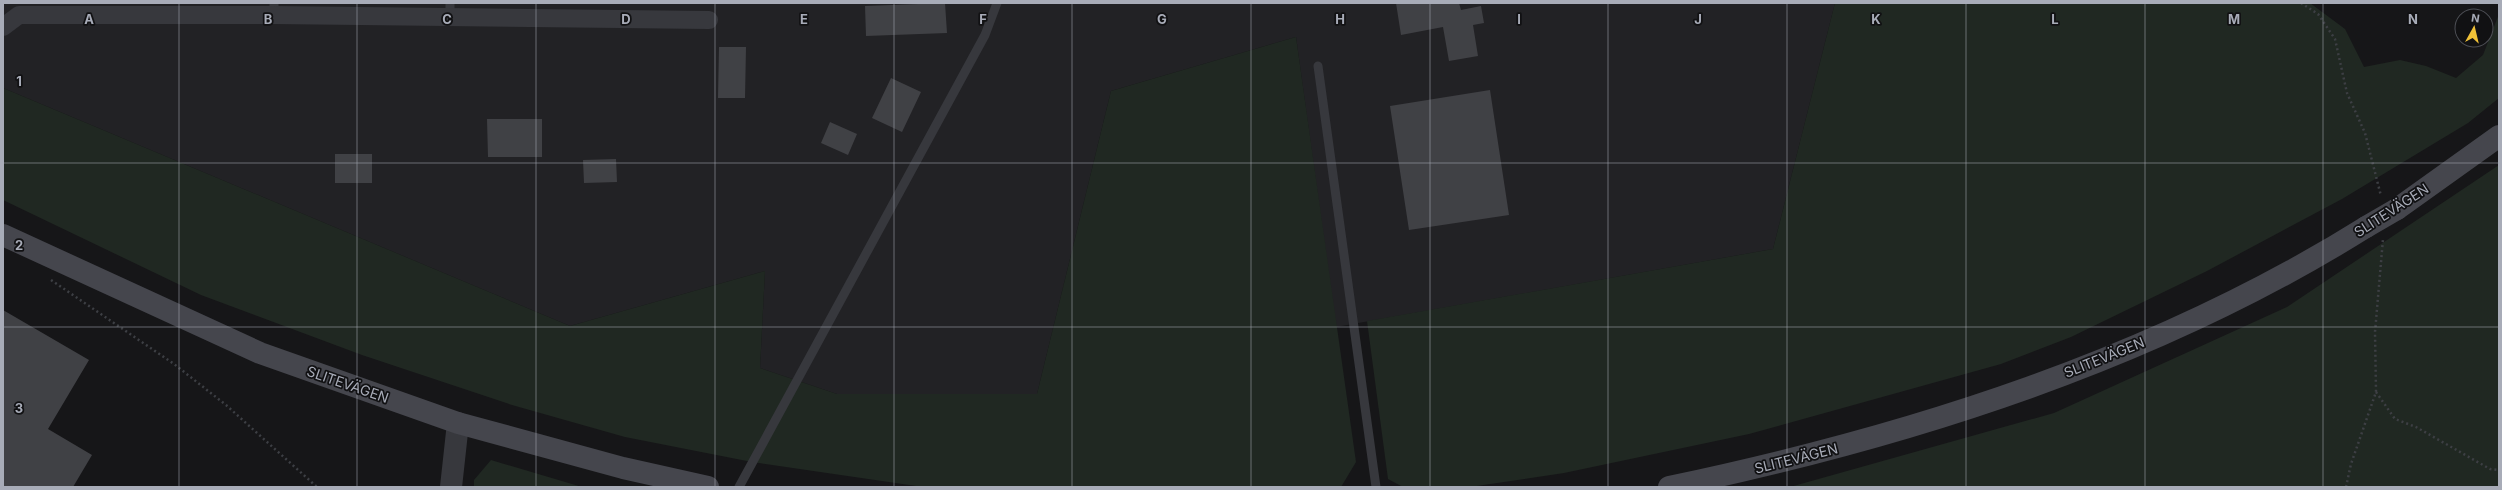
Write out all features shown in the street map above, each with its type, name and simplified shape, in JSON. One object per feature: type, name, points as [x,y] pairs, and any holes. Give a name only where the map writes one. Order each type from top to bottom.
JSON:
[{"type":"main road","name":"SLITEVÄGEN","points":[[1669,487],[1825,451],[1911,427],[2004,397],[2085,366],[2231,302],[2316,258],[2397,209],[2499,136]]},
{"type":"main road","name":"SLITEVÄGEN","points":[[3,235],[260,353],[458,423],[623,468],[708,487]]},
{"type":"street","points":[[3,27],[19,15],[274,9],[450,10],[709,20]]},
{"type":"street","points":[[451,487],[458,423]]},
{"type":"lane","points":[[739,487],[985,35],[997,3]]},
{"type":"lane","points":[[1318,66],[1376,487]]},
{"type":"path","points":[[49,279],[174,364],[226,405],[317,487]]},
{"type":"path","points":[[2376,392],[2395,419],[2422,430],[2490,469],[2499,470]]},
{"type":"shaded area","points":[[3,3],[1835,3],[1773,249],[1336,327],[1296,37],[1111,91],[1037,394],[837,394],[760,368],[765,271],[570,326],[3,88]]},
{"type":"shaded area","points":[[1835,3],[2310,3],[2345,29],[2364,67],[2400,60],[2426,66],[2456,78],[2483,55],[2486,48],[2494,48],[2494,27],[2499,14],[2499,98],[2468,123],[2342,199],[2207,271],[2071,337],[2001,364],[1749,434],[1564,473],[1470,487],[1403,487],[1388,479],[1367,321],[1773,249]]},
{"type":"shaded area","points":[[1296,37],[1356,462],[1341,487],[923,487],[752,462],[625,437],[512,405],[362,355],[201,295],[3,200],[3,88],[570,326],[765,271],[760,368],[837,394],[1037,394],[1111,91]]},
{"type":"shaded area","points":[[2499,165],[2499,487],[1790,487],[2054,413],[2287,307]]},
{"type":"shaded area","points":[[491,460],[582,487],[474,487],[474,480]]},
{"type":"building","points":[[945,3],[947,33],[866,36],[865,6]]},
{"type":"building","points":[[1396,3],[1459,3],[1461,10],[1481,6],[1484,23],[1473,25],[1478,56],[1449,61],[1443,27],[1401,35]]},
{"type":"building","points":[[719,47],[746,47],[745,98],[718,98]]},
{"type":"building","points":[[891,78],[921,92],[902,132],[872,118]]},
{"type":"building","points":[[1490,90],[1509,215],[1409,230],[1390,106]]},
{"type":"building","points":[[487,119],[542,119],[542,157],[488,157]]},
{"type":"building","points":[[830,122],[857,134],[848,155],[821,143]]},
{"type":"building","points":[[335,154],[372,154],[372,183],[335,183]]},
{"type":"building","points":[[616,159],[617,182],[584,183],[583,160]]},
{"type":"building","points":[[3,310],[89,360],[48,429],[92,455],[73,487],[3,487]]}]
